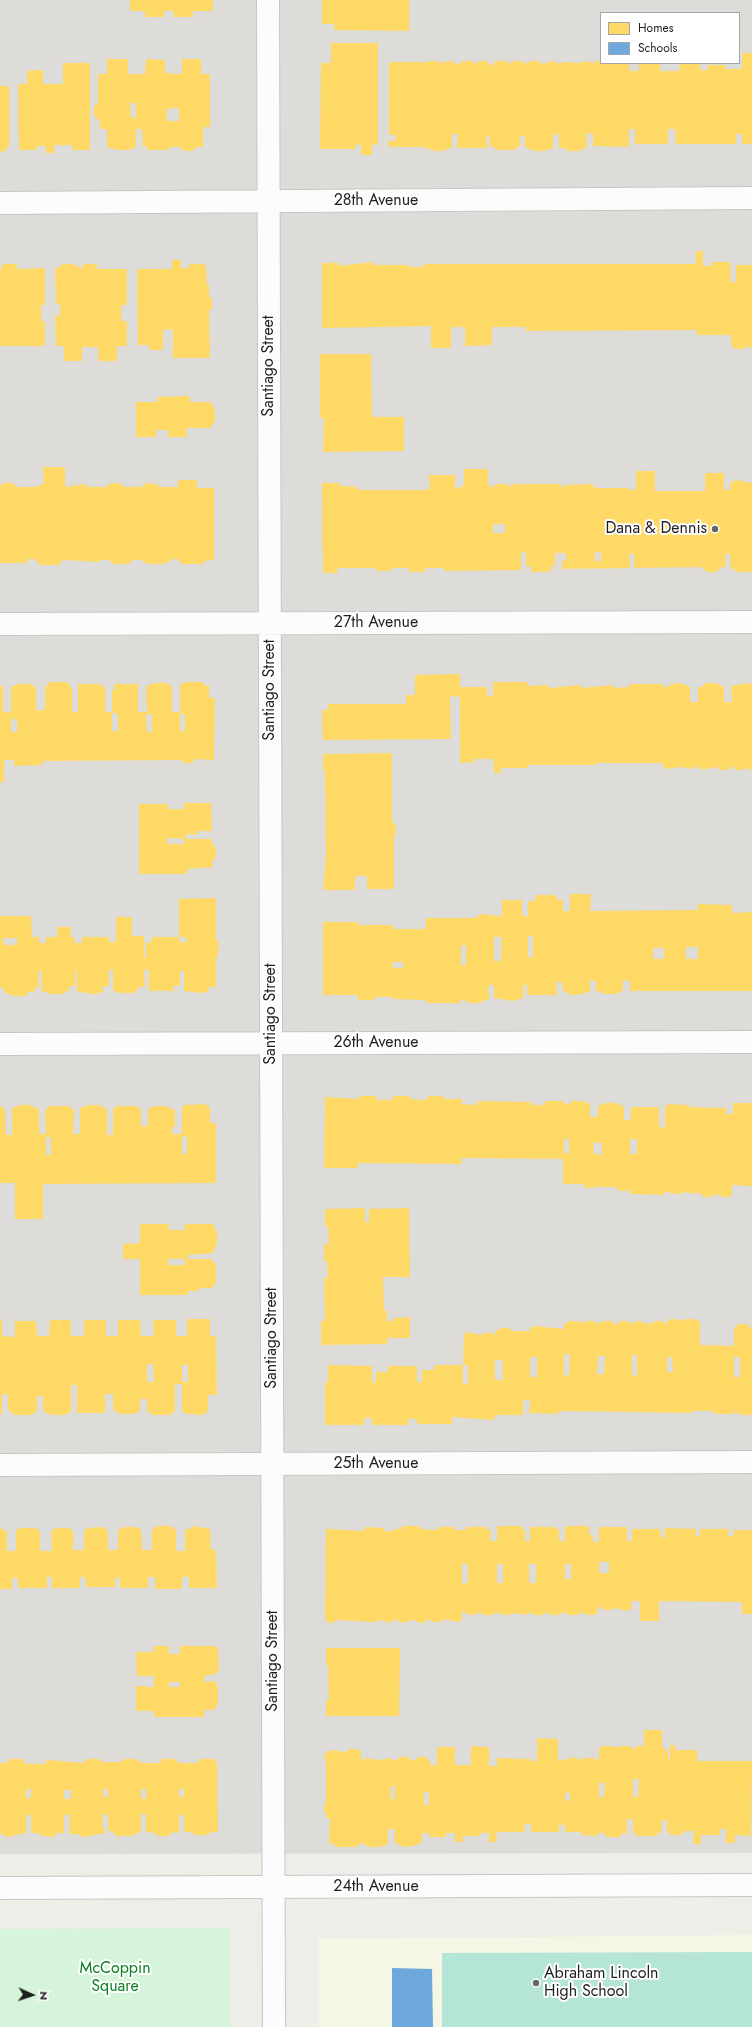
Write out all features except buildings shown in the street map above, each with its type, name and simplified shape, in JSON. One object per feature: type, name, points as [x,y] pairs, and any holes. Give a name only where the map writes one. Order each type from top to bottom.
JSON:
[{"type":"street","name":"Santiago Street","points":[[268,0],[274,2027]]},
{"type":"street","name":"28th Avenue","points":[[0,203],[752,198]]},
{"type":"street","name":"27th Avenue","points":[[0,624],[752,622]]},
{"type":"street","name":"26th Avenue","points":[[0,1044],[752,1042]]},
{"type":"street","name":"25th Avenue","points":[[0,1465],[752,1462]]},
{"type":"street","name":"24th Avenue","points":[[0,1888],[752,1885]]},
{"type":"shaded area","points":[[0,0],[752,0],[752,1853],[0,1854]]},
{"type":"shaded area","name":"Abraham Lincoln High School","points":[[752,1935],[752,2027],[319,2027],[319,1939]]},
{"type":"green space","name":"McCoppin Square","points":[[230,1928],[230,2027],[0,2027],[0,1929]]},
{"type":"green space","points":[[752,1952],[752,2027],[442,2027],[442,1953]]},
{"type":"place","name":"Dana & Dennis","points":[[715,529]]},
{"type":"place","name":"Abraham Lincoln High School","points":[[536,1983]]}]
